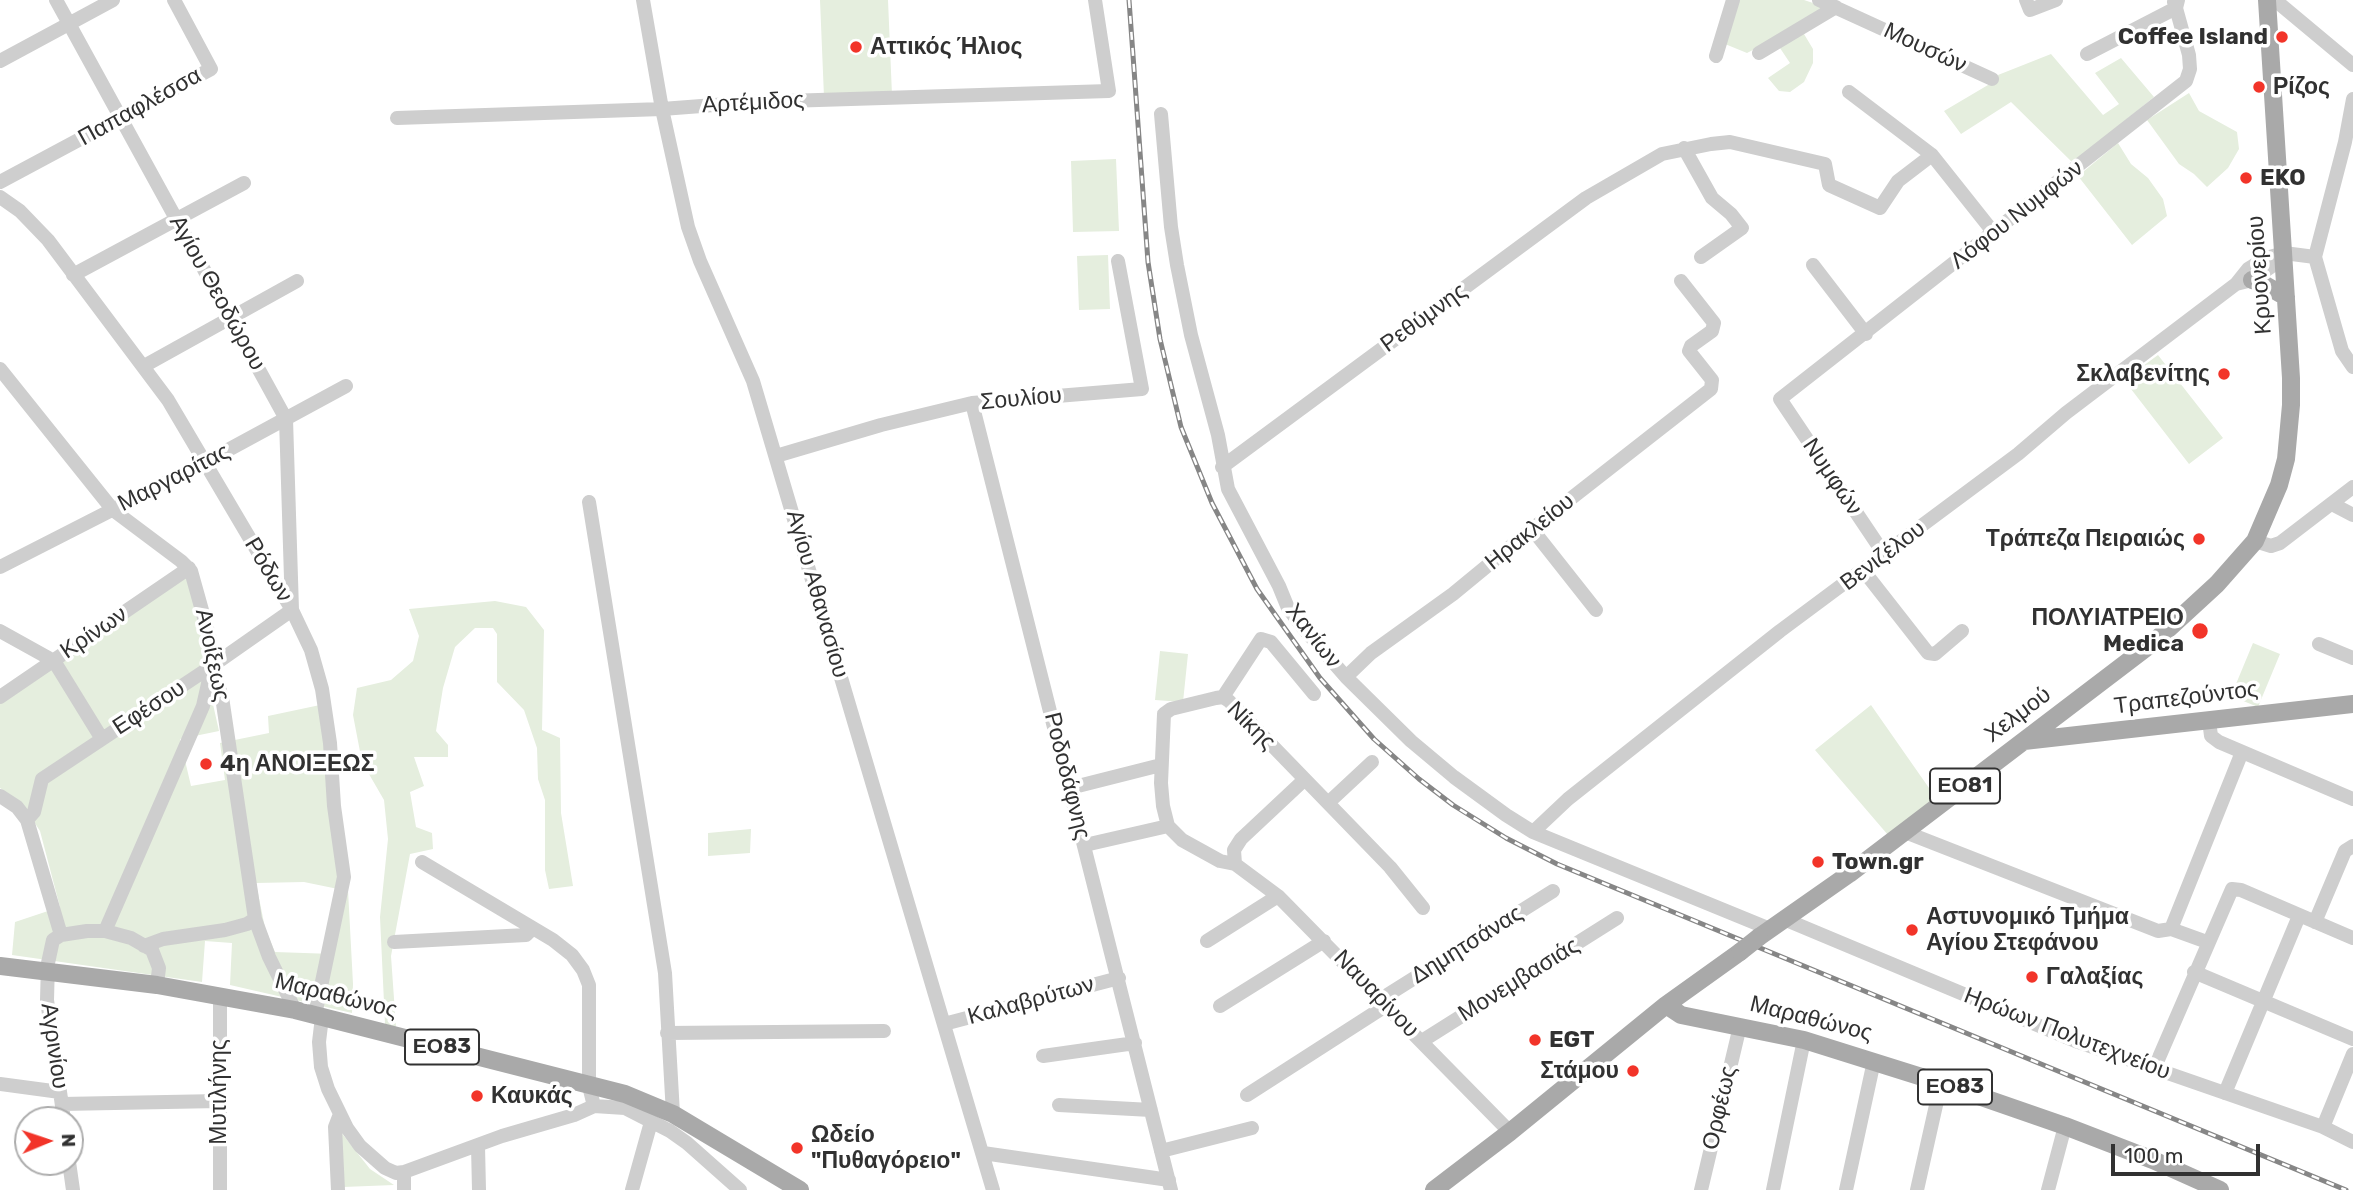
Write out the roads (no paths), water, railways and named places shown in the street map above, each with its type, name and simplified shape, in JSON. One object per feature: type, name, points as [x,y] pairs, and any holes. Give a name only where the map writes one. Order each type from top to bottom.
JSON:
[{"type":"main road","name":"Κρυονερίου","points":[[2255,541],[2279,485],[2288,440],[2291,378],[2267,0]]},
{"type":"main road","points":[[2244,282],[2260,282],[2286,297]]},
{"type":"main road","name":"Χελμού","points":[[1667,1005],[1849,874],[2155,641],[2217,584],[2255,541]]},
{"type":"main road","name":"Τραπεζούντος","points":[[2024,741],[2353,704]]},
{"type":"main road","name":"Μαραθώνος","points":[[0,966],[157,985],[295,1010],[625,1094],[673,1114],[800,1190]]},
{"type":"main road","points":[[1434,1190],[1667,1005]]},
{"type":"main road","name":"Μαραθώνος","points":[[1667,1005],[1681,1015],[1740,1026],[1874,1060],[2065,1126],[2153,1160],[2220,1190]]},
{"type":"street","name":"Αγίου Θεοδώρου","points":[[56,0],[286,419],[292,610]]},
{"type":"street","points":[[0,61],[113,0]]},
{"type":"street","name":"Παπαφλέσσα","points":[[0,182],[211,69],[174,0]]},
{"type":"street","name":"Αγίου Αθανασίου","points":[[643,0],[662,109],[688,227],[699,261],[753,382],[993,1190]]},
{"type":"street","name":"Αρτέμιδος","points":[[397,118],[662,109],[754,102],[1109,91],[1095,0]]},
{"type":"street","points":[[1716,56],[1733,0]]},
{"type":"street","name":"Μουσών","points":[[1819,0],[1992,79]]},
{"type":"street","points":[[2026,0],[2030,10],[2056,0]]},
{"type":"street","points":[[2276,0],[2353,65]]},
{"type":"street","points":[[2087,54],[2176,3]]},
{"type":"street","name":"Λόφου Νυμφών","points":[[1780,399],[2186,80],[2190,69],[2189,55],[2176,3]]},
{"type":"street","points":[[1759,53],[1836,6]]},
{"type":"street","points":[[1849,92],[1932,155],[1994,233]]},
{"type":"street","points":[[2353,99],[2345,142],[2315,257],[2342,351],[2353,366]]},
{"type":"street","name":"Χανίων","points":[[1161,114],[1177,265],[1191,335],[1218,435],[1222,467],[1239,514],[1279,586],[1288,608],[1346,677],[1412,741],[1506,816],[1533,832],[1771,928]]},
{"type":"street","name":"Ρεθύμνης","points":[[1222,467],[1586,198],[1662,154],[1730,142],[1825,164],[1829,184],[1880,208],[1898,181],[1932,155]]},
{"type":"street","points":[[1684,148],[1713,198],[1742,228],[1701,257]]},
{"type":"street","points":[[74,275],[244,183]]},
{"type":"street","name":"Ρόδων","points":[[0,197],[20,211],[48,240],[168,400],[292,610],[311,650],[322,689],[330,743],[334,806],[344,877],[318,1016],[321,1067],[340,1114],[360,1146],[385,1168],[396,1173],[404,1172]]},
{"type":"street","points":[[2284,253],[2315,257]]},
{"type":"street","name":"Βενιζέλου","points":[[1533,832],[1578,791],[1780,631],[2018,454],[2066,413],[2244,282],[2248,270],[2266,258],[2284,253]]},
{"type":"street","name":"Σουλίου","points":[[776,456],[881,425],[972,403],[1142,389],[1118,261]]},
{"type":"street","points":[[1813,265],[1866,334]]},
{"type":"street","points":[[144,366],[297,281]]},
{"type":"street","name":"Ηρακλείου","points":[[1346,677],[1371,653],[1453,594],[1711,390],[1712,380],[1689,351],[1691,346],[1712,331],[1714,323],[1681,281]]},
{"type":"street","points":[[0,369],[113,509],[189,568]]},
{"type":"street","name":"Μαργαρίτας","points":[[0,567],[204,463],[346,386]]},
{"type":"street","name":"Νυμφών","points":[[1780,399],[1884,554]]},
{"type":"street","name":"Ροδοδάφνης","points":[[972,403],[1170,1185]]},
{"type":"street","points":[[2255,541],[2276,545],[2353,487]]},
{"type":"street","points":[[589,502],[665,973],[673,1114]]},
{"type":"street","points":[[2332,504],[2353,515]]},
{"type":"street","points":[[1532,529],[1596,610]]},
{"type":"street","name":"Κρίνων","points":[[0,697],[189,568]]},
{"type":"street","name":"Ανοίξεως","points":[[189,568],[197,586],[211,639],[212,666],[222,697],[255,919],[269,957],[295,1010]]},
{"type":"street","points":[[1863,570],[1928,653],[1935,654],[1962,631]]},
{"type":"street","name":"Εφέσου","points":[[27,820],[34,812],[41,779],[292,610]]},
{"type":"street","points":[[0,631],[54,661],[102,739]]},
{"type":"street","points":[[1223,697],[1261,639],[1271,642],[1314,694]]},
{"type":"street","points":[[2319,644],[2353,658]]},
{"type":"street","points":[[105,931],[203,706],[212,666]]},
{"type":"street","name":"Νίκης","points":[[1168,826],[1163,806],[1161,765],[1164,714],[1186,704],[1223,697],[1390,867],[1423,908]]},
{"type":"street","points":[[2209,720],[2211,736],[2353,799]]},
{"type":"street","points":[[2171,929],[2242,752]]},
{"type":"street","points":[[1328,803],[1372,762]]},
{"type":"street","points":[[1070,788],[1161,765]]},
{"type":"street","points":[[1085,845],[1168,826],[1182,840],[1220,861],[1235,864],[1234,850],[1241,839],[1304,780]]},
{"type":"street","points":[[0,796],[16,807],[27,820],[61,935],[105,931],[145,946],[152,950],[159,968],[157,985]]},
{"type":"street","points":[[1905,832],[2158,931],[2171,929],[2207,942]]},
{"type":"street","points":[[2315,922],[2345,851],[2353,846]]},
{"type":"street","points":[[422,862],[572,955],[586,977],[590,1005],[589,1086],[594,1106]]},
{"type":"street","name":"Ναυαρίνου","points":[[1235,864],[1278,896],[1510,1132]]},
{"type":"street","points":[[2154,1069],[2231,889],[2241,890],[2353,938]]},
{"type":"street","name":"Δημητσάνας","points":[[1247,1095],[1553,891]]},
{"type":"street","points":[[1207,941],[1278,896]]},
{"type":"street","points":[[2225,1093],[2299,916]]},
{"type":"street","name":"Μονεμβασιάς","points":[[1422,1041],[1617,918]]},
{"type":"street","points":[[145,946],[163,939],[225,930],[255,919]]},
{"type":"street","name":"Ηρώων Πολυτεχνείου","points":[[1771,928],[2078,1042],[2323,1127],[2353,1142]]},
{"type":"street","points":[[394,942],[526,935],[532,929]]},
{"type":"street","name":"Αγρινίου","points":[[61,935],[53,940],[50,947],[47,971],[48,1014],[62,1106]]},
{"type":"street","points":[[1220,1006],[1324,941]]},
{"type":"street","points":[[2194,972],[2353,1039]]},
{"type":"street","name":"Καλαβρύτων","points":[[944,1024],[1119,978]]},
{"type":"street","name":"Μυτιλήνης","points":[[220,995],[220,1190]]},
{"type":"street","name":"Ορφέως","points":[[1701,1190],[1740,1026]]},
{"type":"street","points":[[667,1033],[884,1031]]},
{"type":"street","points":[[1773,1190],[1804,1041]]},
{"type":"street","points":[[1043,1056],[1135,1042]]},
{"type":"street","points":[[2323,1127],[2353,1054]]},
{"type":"street","points":[[1846,1190],[1874,1060]]},
{"type":"street","points":[[1916,1190],[1941,1083]]},
{"type":"street","points":[[0,1084],[61,1098],[219,1101]]},
{"type":"street","points":[[1059,1105],[1151,1110]]},
{"type":"street","points":[[404,1190],[404,1172],[514,1131],[574,1115],[594,1106],[625,1108],[670,1131],[687,1143],[732,1187]]},
{"type":"street","points":[[338,1190],[335,1127],[340,1114]]},
{"type":"street","points":[[632,1190],[651,1122]]},
{"type":"street","points":[[2048,1190],[2065,1126]]},
{"type":"street","points":[[1161,1151],[1252,1128]]},
{"type":"street","points":[[478,1146],[479,1190]]},
{"type":"street","points":[[983,1153],[1170,1185]]},
{"type":"railway","points":[[1129,0],[1148,262],[1160,339],[1181,427],[1212,503],[1257,589],[1320,678],[1374,739],[1453,805],[1506,838],[1557,864],[2346,1190]]},
{"type":"place","name":"Coffee Island","points":[[2282,37]]},
{"type":"place","name":"Αττικός Ήλιος","points":[[856,47]]},
{"type":"place","name":"Ρίζος","points":[[2259,87]]},
{"type":"place","name":"EKO","points":[[2246,178]]},
{"type":"place","name":"Σκλαβενίτης","points":[[2224,374]]},
{"type":"place","name":"Τράπεζα Πειραιώς","points":[[2199,539]]},
{"type":"place","name":"ΠΟΛΥΙΑΤΡΕΙΟ Medica","points":[[2200,631]]},
{"type":"place","name":"4η ΑΝΟΙΞΕΩΣ","points":[[206,764]]},
{"type":"place","name":"Town.gr","points":[[1818,862]]},
{"type":"place","name":"Αστυνομικό Τμήμα Αγίου Στεφάνου","points":[[1912,930]]},
{"type":"place","name":"Γαλαξίας","points":[[2032,977]]},
{"type":"place","name":"EGT","points":[[1535,1040]]},
{"type":"place","name":"Στάμου","points":[[1633,1071]]},
{"type":"place","name":"Καυκάς","points":[[477,1096]]},
{"type":"place","name":"Ωδείο \"Πυθαγόρειο\"","points":[[797,1148]]}]
